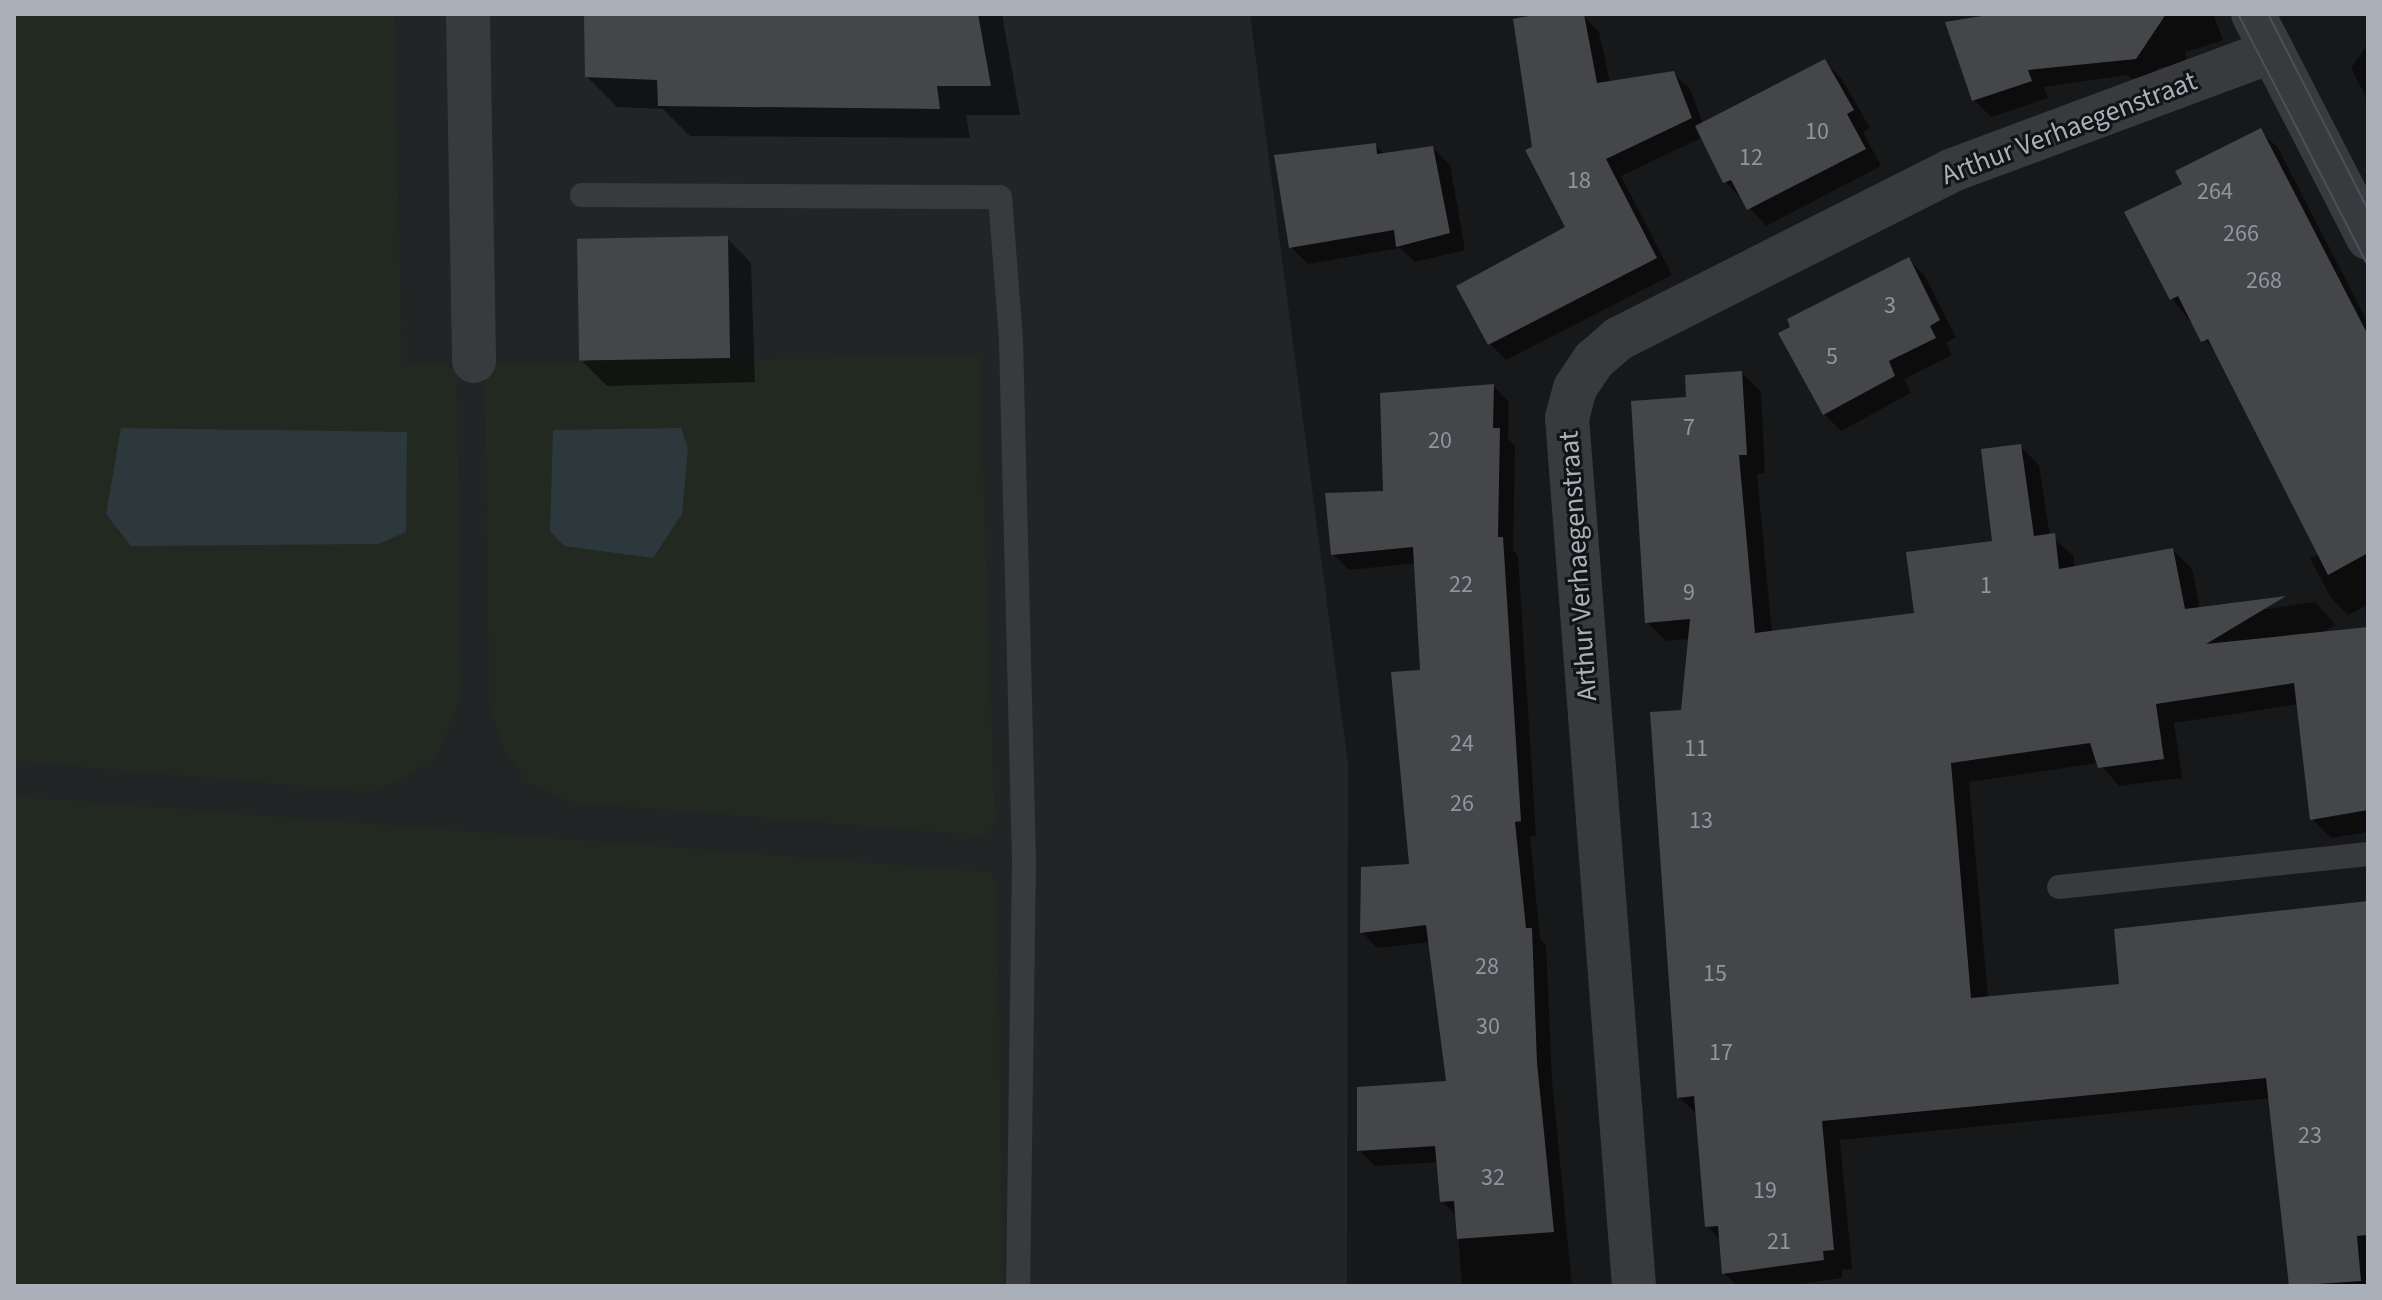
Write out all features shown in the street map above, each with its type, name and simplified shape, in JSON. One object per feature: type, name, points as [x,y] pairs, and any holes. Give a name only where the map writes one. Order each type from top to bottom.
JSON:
[{"type":"street","points":[[468,14],[474,361]]},
{"type":"street","points":[[2263,32],[2368,238]]},
{"type":"street","name":"Arthur Verhaegenstraat","points":[[1634,1286],[1567,418],[1575,388],[1594,360],[1618,339],[1950,171],[2263,32]]},
{"type":"lane","points":[[582,195],[1000,197],[1011,340],[1024,861],[1018,1286]]},
{"type":"lane","points":[[2059,887],[2368,854]]},
{"type":"shaded area","points":[[14,14],[1250,14],[1348,764],[1347,1286],[14,1286]]},
{"type":"shaded area","points":[[14,14],[394,14],[402,366],[444,363],[457,375],[461,698],[437,756],[400,780],[370,792],[14,761]]},
{"type":"shaded area","points":[[979,355],[995,821],[985,836],[571,802],[528,783],[504,750],[489,703],[485,364]]},
{"type":"shaded area","points":[[121,428],[407,432],[406,532],[378,544],[131,546],[106,514]]},
{"type":"shaded area","points":[[681,428],[688,448],[682,514],[653,558],[564,546],[550,531],[553,430]]},
{"type":"shaded area","points":[[14,796],[991,872],[997,888],[1003,1286],[14,1286]]},
{"type":"building","points":[[584,14],[978,14],[991,86],[937,86],[940,109],[658,106],[657,80],[585,77]]},
{"type":"building","points":[[1540,14],[1584,14],[1597,83],[1674,71],[1692,118],[1606,159],[1657,258],[1488,345],[1456,286],[1565,227],[1525,150],[1532,147],[1513,19]]},
{"type":"building","points":[[1994,14],[2166,14],[2136,59],[2028,70],[2032,81],[1972,101],[1945,22]]},
{"type":"building","points":[[1825,59],[1854,110],[1847,114],[1866,149],[1747,210],[1731,180],[1723,183],[1695,126]]},
{"type":"building","points":[[2261,128],[2368,335],[2368,553],[2328,575],[2208,339],[2201,342],[2178,296],[2170,300],[2124,212],[2182,184],[2175,171]]},
{"type":"building","points":[[1376,143],[1377,154],[1433,146],[1450,233],[1396,247],[1394,230],[1289,248],[1274,155]]},
{"type":"building","points":[[728,236],[730,358],[579,361],[577,239]]},
{"type":"building","points":[[1909,257],[1940,320],[1930,326],[1936,338],[1889,361],[1895,376],[1823,415],[1778,333],[1790,327],[1787,319]]},
{"type":"building","points":[[1742,371],[1747,455],[1739,455],[1755,633],[1914,613],[1906,552],[1992,541],[1981,449],[2021,444],[2034,536],[2055,533],[2059,569],[2173,548],[2185,609],[2286,596],[2206,644],[2368,627],[2368,810],[2310,820],[2294,683],[2156,704],[2164,759],[2098,768],[2090,743],[1951,763],[1971,998],[2119,984],[2114,929],[2368,901],[2368,1235],[2357,1236],[2361,1281],[2289,1286],[2266,1078],[1822,1121],[1834,1250],[1823,1251],[1824,1260],[1722,1274],[1718,1226],[1705,1227],[1694,1096],[1677,1098],[1650,712],[1681,710],[1690,619],[1645,623],[1631,401],[1686,397],[1685,375]]},
{"type":"building","points":[[1494,384],[1493,428],[1500,428],[1498,537],[1503,537],[1521,821],[1515,822],[1526,928],[1532,928],[1537,1063],[1554,1232],[1457,1239],[1454,1201],[1440,1202],[1435,1146],[1357,1151],[1357,1087],[1446,1081],[1426,925],[1360,933],[1361,867],[1409,864],[1391,672],[1420,670],[1413,547],[1331,555],[1325,493],[1383,491],[1380,393]]},
{"type":"tram line","points":[[2238,14],[2368,266]]},
{"type":"tram line","points":[[2268,14],[2368,209]]}]
